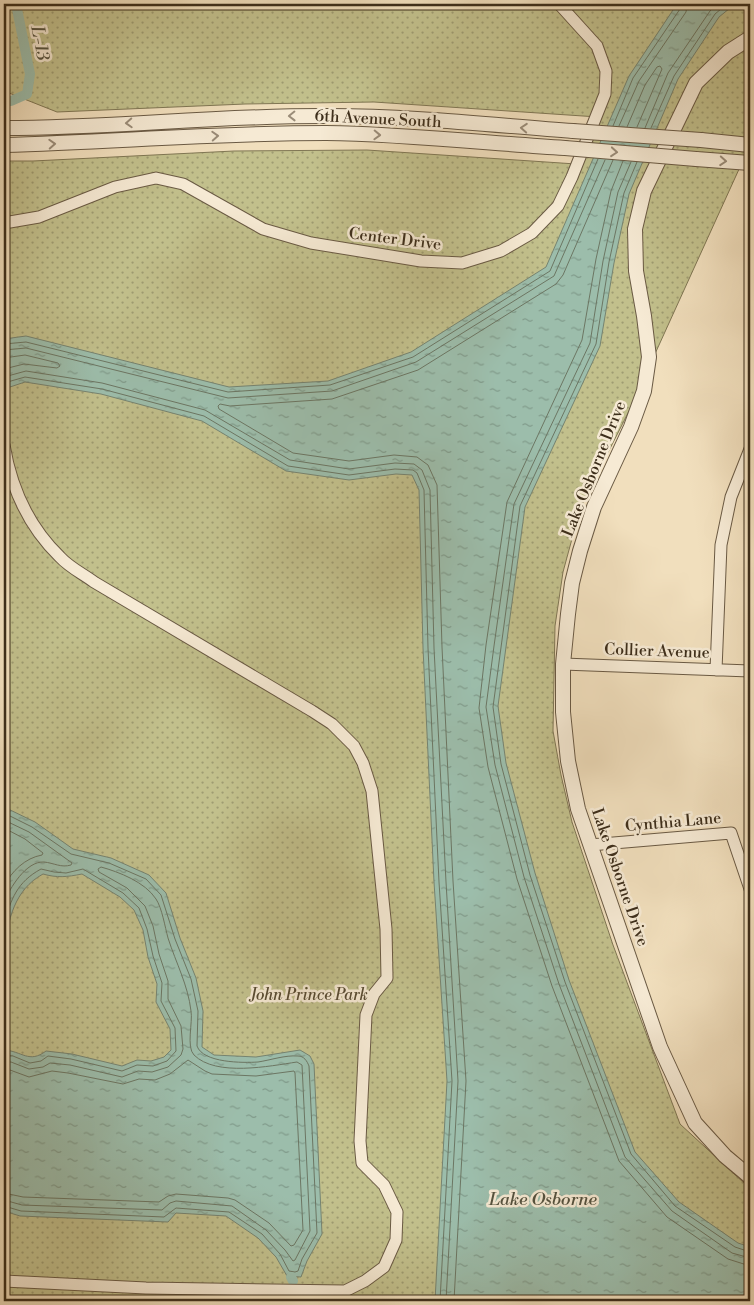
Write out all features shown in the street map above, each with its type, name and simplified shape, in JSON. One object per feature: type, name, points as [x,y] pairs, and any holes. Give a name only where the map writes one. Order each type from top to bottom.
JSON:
[{"type":"street","name":"Center Drive","points":[[4,223],[39,217],[115,187],[156,178],[183,184],[263,230],[311,243],[437,262],[462,263],[501,251],[532,233],[558,206],[572,177],[605,94],[606,71],[597,46],[559,4]]},
{"type":"street","name":"Lake Osborne Drive","points":[[750,38],[728,52],[696,83],[644,191],[635,229],[636,271],[649,357],[644,391],[631,427],[594,507],[580,550],[572,583],[563,664],[563,712],[568,761],[578,809],[660,1047],[695,1123],[709,1140],[750,1177]]},
{"type":"street","name":"6th Avenue South","points":[[4,128],[330,116],[383,118],[750,144]]},
{"type":"street","name":"6th Avenue South","points":[[4,145],[247,134],[329,133],[383,135],[750,163]]},
{"type":"street","points":[[4,445],[7,464],[21,504],[41,536],[60,558],[94,582],[332,724],[354,746],[363,763],[372,791],[386,929],[387,978],[374,994],[366,1015],[360,1141],[361,1156],[362,1164],[384,1185],[397,1212],[396,1240],[384,1267],[365,1281],[345,1291],[146,1288],[4,1280]]},
{"type":"street","points":[[716,670],[721,545],[731,497],[750,449]]},
{"type":"street","name":"Collier Avenue","points":[[563,664],[750,671]]},
{"type":"street","name":"Cynthia Lane","points":[[590,845],[731,833],[750,889]]},
{"type":"green space","name":"John Prince Park","points":[[4,4],[750,4],[750,145],[629,411],[579,513],[563,572],[555,626],[553,731],[572,822],[613,945],[680,1124],[744,1183],[750,1186],[750,1301],[4,1301],[4,161],[234,151],[367,150],[576,164],[598,117],[374,102],[245,104],[57,112],[4,91]]},
{"type":"water","name":"Lake Osborne","points":[[677,4],[735,4],[719,17],[678,79],[629,194],[614,263],[600,346],[525,507],[498,706],[506,763],[535,873],[569,980],[635,1152],[679,1202],[738,1243],[750,1247],[750,1301],[435,1301],[447,1081],[434,882],[423,648],[419,490],[412,475],[396,474],[349,480],[286,471],[202,421],[101,394],[25,382],[4,389],[4,339],[26,336],[229,387],[328,381],[411,352],[546,267],[629,76]]},
{"type":"water","points":[[4,807],[35,822],[73,849],[111,858],[149,875],[166,893],[180,938],[196,978],[203,1011],[202,1047],[214,1055],[256,1057],[300,1050],[310,1056],[314,1064],[322,1234],[307,1261],[301,1277],[287,1276],[276,1257],[258,1238],[226,1216],[176,1213],[168,1222],[20,1216],[4,1211],[4,1050],[30,1057],[40,1055],[46,1051],[72,1054],[122,1066],[137,1060],[151,1061],[164,1057],[171,1050],[170,1029],[156,1002],[157,984],[148,957],[143,930],[134,910],[120,897],[82,874],[62,877],[43,874],[25,888],[10,917],[4,951]]},
{"type":"waterway","name":"L-13","points":[[4,101],[11,101],[27,94],[30,74],[16,4]]},
{"type":"waterway","points":[[291,1277],[293,1281]]}]
